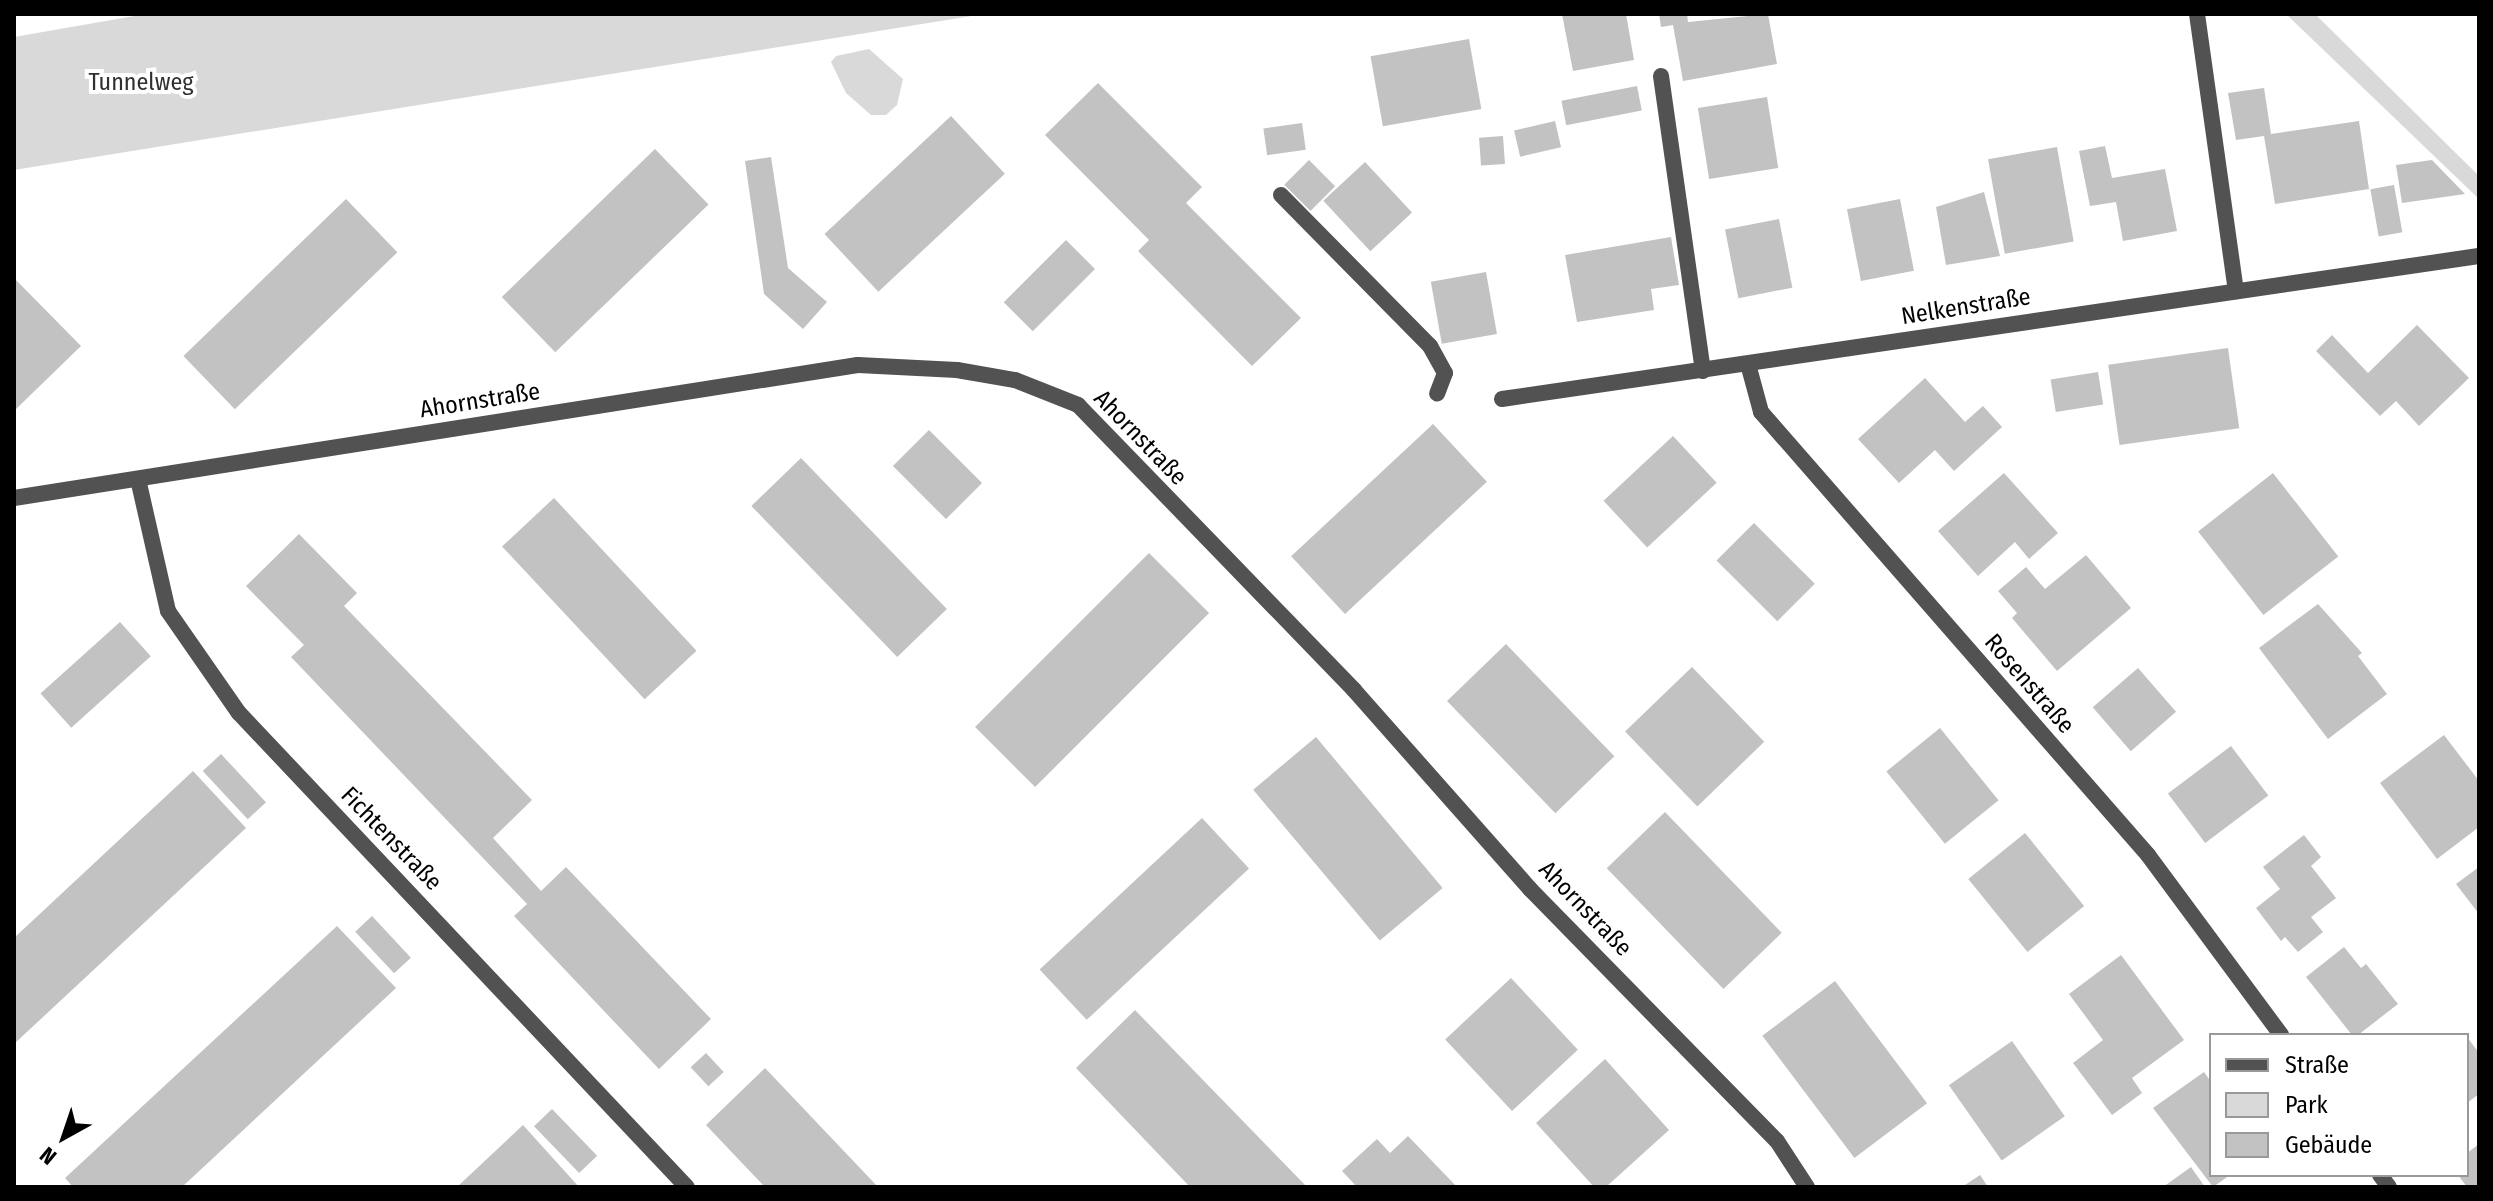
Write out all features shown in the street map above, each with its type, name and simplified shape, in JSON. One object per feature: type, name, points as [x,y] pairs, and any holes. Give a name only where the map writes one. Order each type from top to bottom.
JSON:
[{"type":"street","points":[[2197,14],[2236,291]]},
{"type":"street","points":[[1661,76],[1703,371]]},
{"type":"street","points":[[1281,195],[1430,346],[1445,373],[1437,394]]},
{"type":"street","name":"Nelkenstraße","points":[[1502,399],[2479,256]]},
{"type":"street","name":"Rosenstraße","points":[[1748,364],[1761,412],[2148,855],[2280,1033]]},
{"type":"street","name":"Ahornstraße","points":[[14,498],[858,365],[957,370],[1015,380],[1078,405],[1354,690],[1530,889],[1777,1141],[1807,1187]]},
{"type":"street","name":"Fichtenstraße","points":[[138,479],[168,611],[239,713],[687,1187]]},
{"type":"green space","name":"Tunnelweg","points":[[146,14],[984,14],[14,170],[14,37]]},
{"type":"green space","points":[[2286,14],[2315,14],[2479,176],[2479,199]]},
{"type":"green space","points":[[869,49],[903,79],[897,105],[886,115],[871,115],[846,93],[831,62],[836,56]]},
{"type":"building","points":[[1562,14],[1626,14],[1634,60],[1573,71]]},
{"type":"building","points":[[1659,14],[1687,14],[1688,22],[1768,14],[1777,64],[1683,81],[1673,25],[1661,27]]},
{"type":"building","points":[[1469,39],[1481,109],[1383,126],[1371,56]]},
{"type":"building","points":[[1098,83],[1202,187],[1186,203],[1301,318],[1252,366],[1138,251],[1149,240],[1045,135]]},
{"type":"building","points":[[1637,86],[1642,111],[1566,125],[1561,101]]},
{"type":"building","points":[[2264,88],[2271,134],[2359,121],[2369,189],[2275,204],[2264,136],[2236,140],[2228,93]]},
{"type":"building","points":[[1767,97],[1778,168],[1709,179],[1698,108]]},
{"type":"building","points":[[951,116],[1005,174],[878,292],[824,234]]},
{"type":"building","points":[[1555,121],[1561,147],[1520,157],[1514,130]]},
{"type":"building","points":[[1302,123],[1306,150],[1267,155],[1263,128]]},
{"type":"building","points":[[1503,136],[1505,164],[1481,166],[1479,138]]},
{"type":"building","points":[[2105,146],[2112,178],[2165,169],[2177,231],[2123,241],[2116,202],[2090,206],[2079,151]]},
{"type":"building","points":[[2057,147],[2074,242],[2005,254],[1988,159]]},
{"type":"building","points":[[655,149],[708,204],[555,352],[502,297]]},
{"type":"building","points":[[771,157],[788,268],[827,302],[803,329],[764,294],[745,161]]},
{"type":"building","points":[[1309,160],[1335,186],[1310,211],[1284,185]]},
{"type":"building","points":[[2432,160],[2465,194],[2402,203],[2396,165]]},
{"type":"building","points":[[1365,162],[1412,212],[1370,251],[1323,201]]},
{"type":"building","points":[[2394,185],[2402,232],[2379,236],[2370,189]]},
{"type":"building","points":[[1984,192],[2000,256],[1946,265],[1936,207]]},
{"type":"building","points":[[346,199],[397,252],[235,409],[183,356]]},
{"type":"building","points":[[1900,199],[1914,271],[1861,281],[1847,209]]},
{"type":"building","points":[[1779,219],[1792,288],[1738,298],[1725,229]]},
{"type":"building","points":[[1671,237],[1679,285],[1651,289],[1654,310],[1577,322],[1565,255]]},
{"type":"building","points":[[1066,240],[1095,269],[1033,331],[1004,302]]},
{"type":"building","points":[[1486,272],[1497,334],[1442,344],[1431,282]]},
{"type":"building","points":[[14,278],[81,346],[14,411]]},
{"type":"building","points":[[2417,325],[2469,378],[2419,426],[2396,401],[2380,416],[2316,351],[2332,335],[2368,373]]},
{"type":"building","points":[[2228,348],[2239,428],[2119,445],[2108,365]]},
{"type":"building","points":[[2098,372],[2103,405],[2056,412],[2051,380]]},
{"type":"building","points":[[1925,378],[1965,422],[1983,406],[2002,427],[1954,471],[1935,450],[1899,483],[1858,439]]},
{"type":"building","points":[[1433,424],[1487,482],[1345,614],[1291,556]]},
{"type":"building","points":[[929,430],[982,483],[946,519],[893,466]]},
{"type":"building","points":[[1673,436],[1717,483],[1647,548],[1604,501]]},
{"type":"building","points":[[801,458],[947,609],[897,657],[751,506]]},
{"type":"building","points":[[2004,473],[2058,533],[2029,559],[2015,542],[1978,576],[1938,531]]},
{"type":"building","points":[[2273,473],[2338,557],[2263,615],[2198,531]]},
{"type":"building","points":[[554,498],[697,651],[645,699],[502,546]]},
{"type":"building","points":[[1754,523],[1815,584],[1777,621],[1717,560]]},
{"type":"building","points":[[299,534],[357,593],[344,606],[532,800],[493,838],[541,891],[566,867],[711,1019],[659,1069],[514,916],[527,904],[291,657],[304,645],[246,586]]},
{"type":"building","points":[[1149,553],[1209,613],[1035,787],[975,727]]},
{"type":"building","points":[[2086,555],[2131,608],[2057,671],[2012,618],[2017,613],[1998,591],[2026,567],[2045,589]]},
{"type":"building","points":[[2318,604],[2362,653],[2358,656],[2387,694],[2328,739],[2259,648]]},
{"type":"building","points":[[120,622],[151,656],[71,728],[40,694]]},
{"type":"building","points":[[1506,644],[1614,756],[1555,813],[1447,701]]},
{"type":"building","points":[[1692,667],[1764,742],[1697,806],[1625,732]]},
{"type":"building","points":[[2138,668],[2176,712],[2131,751],[2093,707]]},
{"type":"building","points":[[1940,728],[1999,800],[1945,844],[1886,771]]},
{"type":"building","points":[[2444,735],[2479,781],[2479,827],[2437,859],[2380,783]]},
{"type":"building","points":[[1316,737],[1443,888],[1380,941],[1253,790]]},
{"type":"building","points":[[2231,746],[2268,796],[2205,843],[2168,794]]},
{"type":"building","points":[[221,754],[266,802],[248,819],[203,771]]},
{"type":"building","points":[[193,771],[246,828],[14,1044],[14,938]]},
{"type":"building","points":[[1665,812],[1782,933],[1723,989],[1607,868]]},
{"type":"building","points":[[1202,818],[1249,868],[1087,1020],[1040,969]]},
{"type":"building","points":[[2025,833],[2084,906],[2027,952],[1968,879]]},
{"type":"building","points":[[2304,835],[2321,857],[2311,866],[2336,898],[2311,917],[2323,932],[2298,952],[2285,937],[2281,941],[2256,908],[2280,889],[2263,867]]},
{"type":"building","points":[[2479,867],[2479,914],[2456,884]]},
{"type":"building","points":[[372,916],[411,958],[394,973],[355,932]]},
{"type":"building","points":[[337,926],[396,988],[182,1187],[73,1187],[65,1178]]},
{"type":"building","points":[[2344,947],[2361,968],[2366,964],[2398,1004],[2361,1033],[2350,1033],[2306,977]]},
{"type":"building","points":[[2121,955],[2184,1040],[2132,1078],[2142,1093],[2112,1115],[2073,1063],[2103,1040],[2069,994]]},
{"type":"building","points":[[1511,978],[1578,1050],[1512,1111],[1445,1039]]},
{"type":"building","points":[[1835,981],[1927,1103],[1854,1158],[1762,1036]]},
{"type":"building","points":[[1135,1010],[1307,1187],[1190,1187],[1076,1068]]},
{"type":"building","points":[[2469,1040],[2479,1053],[2479,1094],[2469,1102]]},
{"type":"building","points":[[2012,1041],[2065,1116],[2002,1161],[1949,1085]]},
{"type":"building","points":[[706,1053],[724,1072],[708,1086],[691,1067]]},
{"type":"building","points":[[1605,1059],[1669,1130],[1606,1187],[1594,1187],[1536,1123]]},
{"type":"building","points":[[765,1068],[878,1187],[765,1187],[742,1163],[706,1125]]},
{"type":"building","points":[[2204,1072],[2209,1079],[2209,1177],[2227,1177],[2213,1187],[2153,1108]]},
{"type":"building","points":[[552,1109],[597,1156],[579,1173],[534,1126]]},
{"type":"building","points":[[523,1125],[579,1187],[457,1187]]},
{"type":"building","points":[[1408,1136],[1457,1187],[1357,1187],[1342,1171],[1377,1139],[1390,1153]]},
{"type":"building","points":[[2479,1144],[2479,1187],[2467,1187],[2460,1177],[2469,1177],[2469,1152]]},
{"type":"building","points":[[2191,1167],[2205,1187],[2163,1187]]},
{"type":"building","points":[[1980,1175],[1988,1187],[1962,1187]]}]
